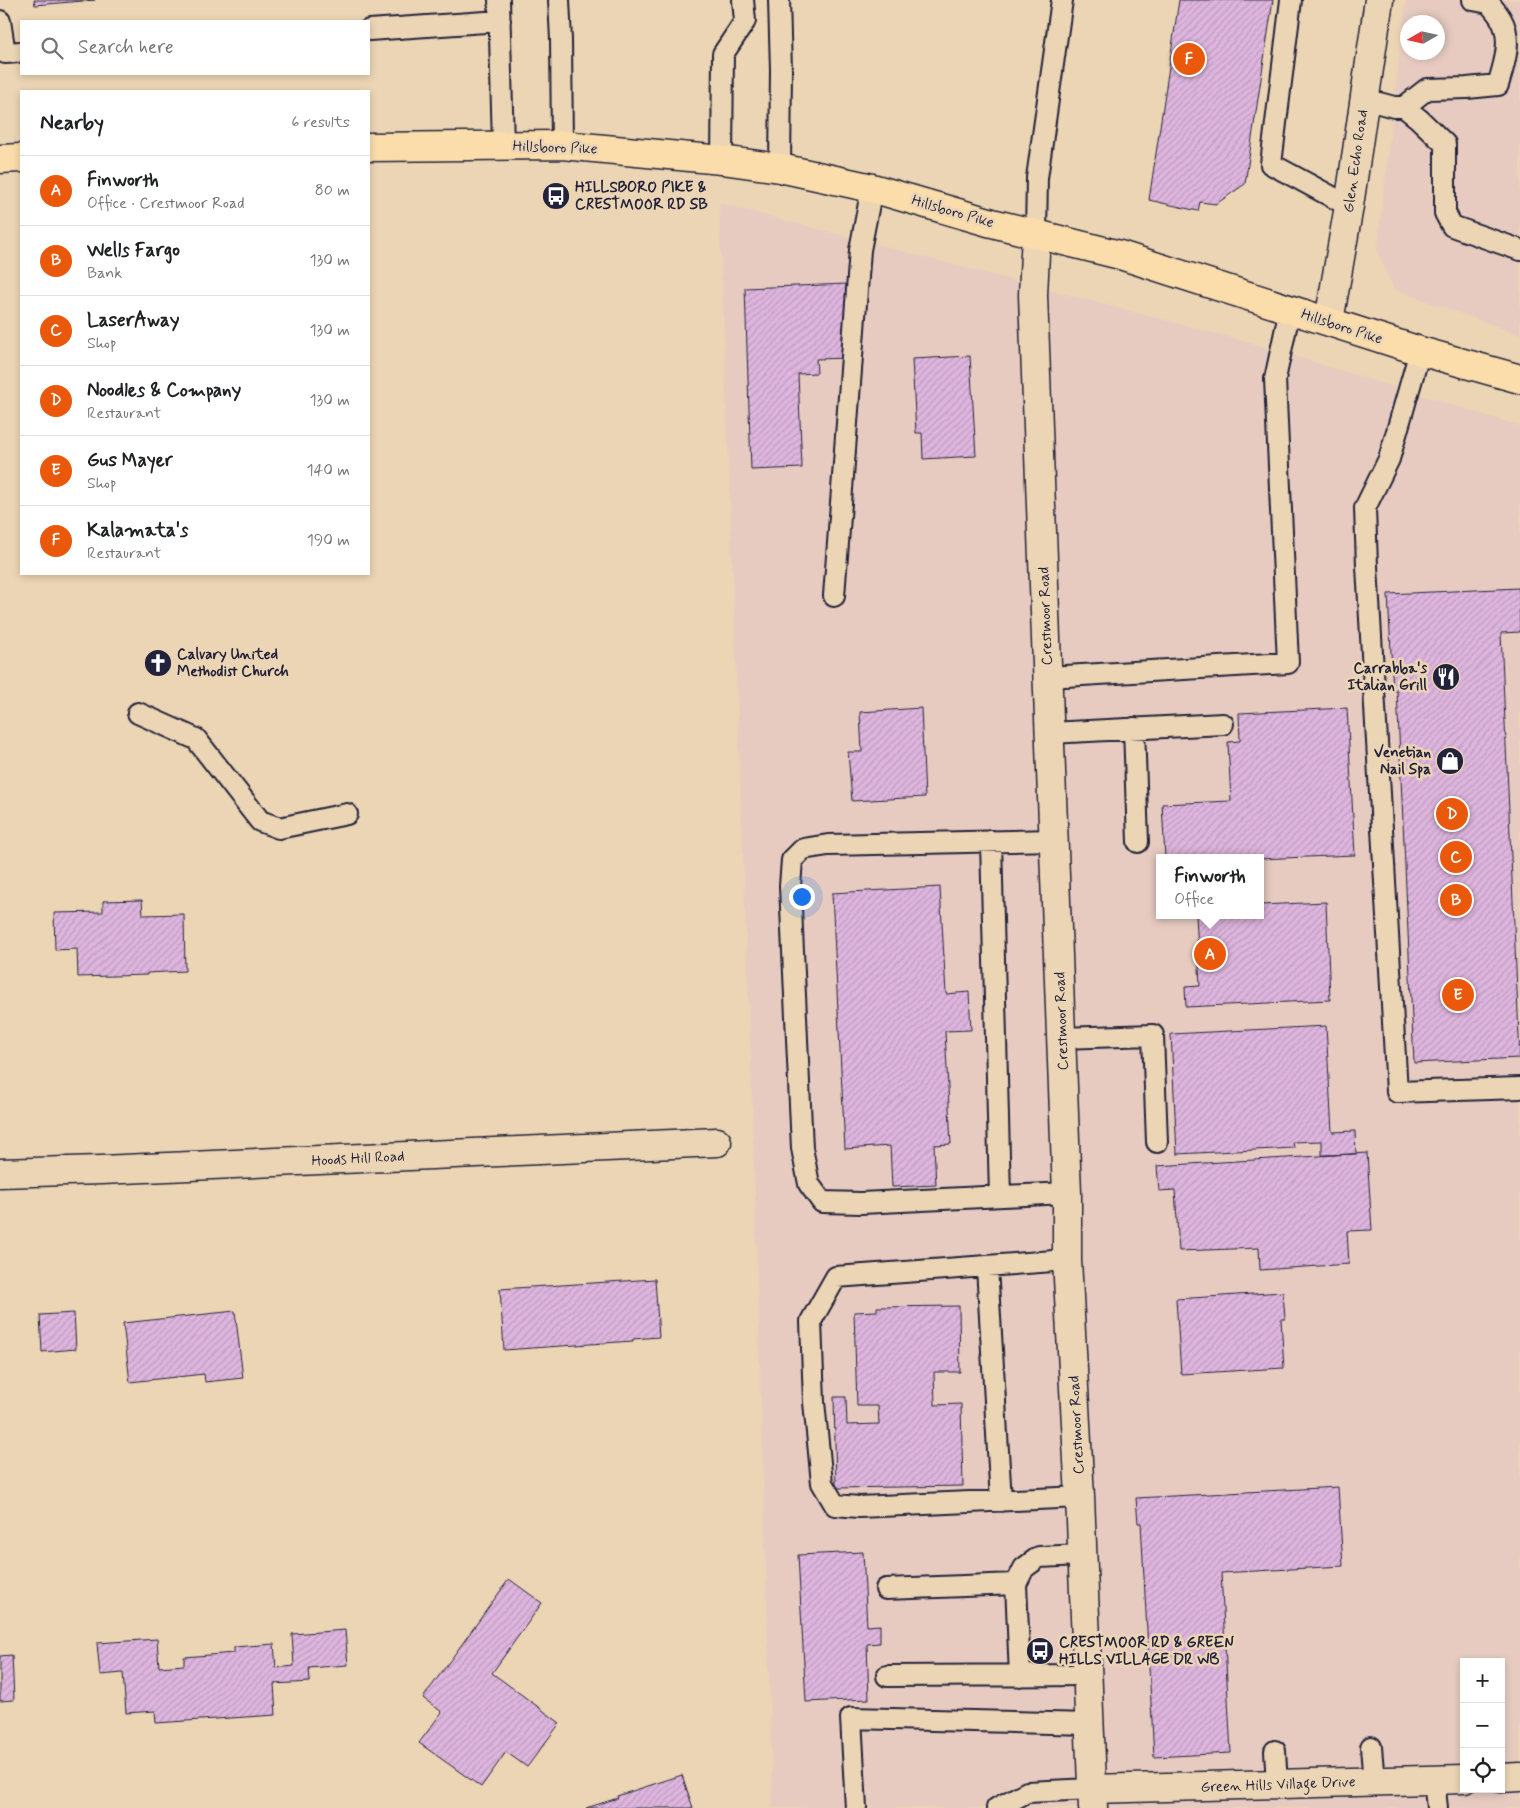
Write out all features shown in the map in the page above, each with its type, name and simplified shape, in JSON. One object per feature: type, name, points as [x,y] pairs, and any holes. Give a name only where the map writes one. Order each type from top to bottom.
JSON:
[{"type":"main road","name":"Hillsboro Pike","points":[[370,147],[562,145],[722,160],[780,168],[872,188],[1120,255],[1420,351],[1520,379]]},
{"type":"main road","points":[[0,159],[20,158]]},
{"type":"street","name":"Glen Echo Road","points":[[1329,321],[1349,206],[1379,0]]},
{"type":"street","name":"Crestmoor Road","points":[[1036,233],[1033,295],[1067,1193],[1067,1260],[1080,1497],[1092,1799]]},
{"type":"street","name":"Hoods Hill Road","points":[[0,1172],[111,1169],[717,1142]]},
{"type":"street","points":[[1505,1778],[1520,1777]]},
{"type":"street","name":"Green Hills Village Drive","points":[[1092,1799],[1277,1784],[1460,1779]]},
{"type":"lane","points":[[499,0],[503,145]]},
{"type":"lane","points":[[559,0],[562,145]]},
{"type":"lane","points":[[722,160],[723,54],[745,21],[743,0]]},
{"type":"lane","points":[[779,0],[781,70],[780,168]]},
{"type":"lane","points":[[1036,233],[1037,178],[1062,0]]},
{"type":"lane","points":[[1291,0],[1270,164],[1349,206]]},
{"type":"lane","points":[[1404,107],[1427,89],[1498,85],[1505,59],[1507,41],[1502,20],[1489,3],[1473,0]]},
{"type":"lane","points":[[0,21],[5,53],[20,52]]},
{"type":"lane","points":[[370,30],[500,21]]},
{"type":"lane","points":[[1364,99],[1394,107],[1404,107],[1420,119],[1445,144],[1445,214],[1452,226],[1520,250]]},
{"type":"lane","points":[[834,596],[860,250],[872,188]]},
{"type":"lane","points":[[1048,677],[1288,663],[1276,379],[1290,309]]},
{"type":"lane","points":[[1420,351],[1389,459],[1365,508],[1367,576],[1397,1092],[1520,1088]]},
{"type":"lane","points":[[138,713],[196,739],[260,821],[278,828],[347,814]]},
{"type":"lane","points":[[1050,733],[1222,724]]},
{"type":"lane","points":[[1134,728],[1138,842]]},
{"type":"lane","points":[[1054,840],[828,845],[803,849],[792,860],[790,886],[802,1148],[809,1184],[822,1202],[861,1203],[1067,1193]]},
{"type":"lane","points":[[992,841],[1000,1196]]},
{"type":"lane","points":[[1061,1038],[1153,1035],[1157,1142]]},
{"type":"lane","points":[[1067,1260],[836,1277],[811,1322],[814,1402],[822,1483],[835,1505],[859,1508],[1080,1497]]},
{"type":"lane","points":[[987,1267],[1001,1501]]},
{"type":"lane","points":[[1020,1676],[1016,1584],[1024,1568],[1039,1557],[1082,1555]]},
{"type":"lane","points":[[886,1589],[1016,1584]]},
{"type":"lane","points":[[887,1676],[1087,1675]]},
{"type":"lane","points":[[856,1808],[851,1718],[1089,1724]]},
{"type":"lane","points":[[1372,1747],[1374,1782]]},
{"type":"lane","points":[[1275,1752],[1277,1784]]},
{"type":"lane","points":[[1434,1780],[1437,1808]]},
{"type":"lane","points":[[997,1808],[1027,1792],[1092,1799]]},
{"type":"shaded area","points":[[1406,0],[1520,0],[1520,335],[1394,289],[1377,251],[1400,52],[1400,60],[1445,60],[1445,15],[1404,15]]},
{"type":"shaded area","points":[[719,203],[1255,344],[1520,426],[1520,1808],[773,1808],[752,1098]]},
{"type":"building","points":[[34,0],[95,0],[35,5]]},
{"type":"building","points":[[1179,0],[1273,0],[1245,184],[1216,204],[1200,202],[1198,211],[1149,200]]},
{"type":"building","points":[[847,284],[850,358],[816,359],[817,373],[798,374],[802,468],[751,470],[745,288]]},
{"type":"building","points":[[970,356],[976,456],[923,459],[922,433],[916,433],[912,359]]},
{"type":"building","points":[[1519,588],[1520,632],[1501,633],[1520,1058],[1414,1063],[1397,691],[1393,691],[1388,594]]},
{"type":"building","points":[[921,708],[925,797],[852,801],[848,752],[862,752],[860,712]]},
{"type":"building","points":[[1347,708],[1355,855],[1264,859],[1264,854],[1165,854],[1162,804],[1231,801],[1228,742],[1240,741],[1239,713]]},
{"type":"building","points":[[940,887],[946,994],[969,992],[971,1030],[945,1031],[951,1144],[934,1145],[936,1185],[892,1187],[890,1146],[845,1149],[832,893]]},
{"type":"building","points":[[142,900],[143,915],[184,914],[185,971],[147,973],[147,975],[78,977],[77,949],[55,950],[54,913],[103,912],[103,901]]},
{"type":"building","points":[[1326,902],[1330,1000],[1186,1007],[1185,987],[1200,986],[1196,919],[1264,919],[1264,905]]},
{"type":"building","points":[[1326,1026],[1332,1132],[1355,1131],[1356,1154],[1322,1155],[1322,1141],[1293,1142],[1294,1148],[1177,1154],[1171,1034]]},
{"type":"building","points":[[1367,1153],[1372,1230],[1347,1231],[1349,1264],[1260,1270],[1259,1248],[1179,1251],[1175,1190],[1159,1191],[1157,1166]]},
{"type":"building","points":[[655,1279],[659,1337],[633,1339],[633,1341],[504,1350],[500,1289]]},
{"type":"building","points":[[1283,1292],[1285,1319],[1281,1319],[1284,1368],[1181,1374],[1176,1299]]},
{"type":"building","points":[[959,1306],[960,1372],[934,1372],[935,1405],[961,1404],[963,1486],[836,1488],[834,1397],[846,1397],[847,1425],[879,1424],[878,1406],[857,1406],[854,1312],[877,1311],[877,1307]]},
{"type":"building","points":[[235,1311],[243,1378],[205,1382],[204,1374],[130,1382],[123,1323]]},
{"type":"building","points":[[74,1313],[76,1349],[42,1352],[40,1315]]},
{"type":"building","points":[[1338,1487],[1343,1566],[1221,1573],[1231,1753],[1154,1757],[1141,1523],[1138,1523],[1136,1498]]},
{"type":"building","points":[[863,1552],[867,1626],[880,1625],[880,1643],[867,1644],[869,1699],[806,1702],[798,1555]]},
{"type":"building","points":[[509,1579],[542,1603],[492,1673],[560,1723],[527,1767],[506,1752],[481,1787],[419,1743],[442,1712],[423,1698]]},
{"type":"building","points":[[345,1630],[348,1665],[309,1668],[310,1682],[274,1684],[276,1715],[156,1723],[155,1711],[126,1713],[123,1673],[100,1675],[97,1643],[157,1639],[159,1667],[184,1665],[184,1657],[234,1653],[234,1647],[274,1644],[276,1668],[294,1666],[292,1634]]},
{"type":"building","points":[[12,1655],[14,1700],[0,1701],[0,1656]]},
{"type":"building","points":[[682,1775],[693,1808],[586,1808],[618,1798],[617,1796]]},
{"type":"place","name":"Kalamata's","points":[[1189,59]]},
{"type":"place","name":"HILLSBORO PIKE & CRESTMOOR RD SB","points":[[556,196]]},
{"type":"place","name":"Calvary United Methodist Church","points":[[158,663]]},
{"type":"place","name":"Carrabba's Italian Grill","points":[[1446,677]]},
{"type":"place","name":"Venetian Nail Spa","points":[[1450,761]]},
{"type":"place","name":"Noodles & Company","points":[[1452,814]]},
{"type":"place","name":"LaserAway","points":[[1456,857]]},
{"type":"place","name":"Wells Fargo","points":[[1456,900]]},
{"type":"place","name":"Finworth","points":[[1210,954]]},
{"type":"place","name":"Gus Mayer","points":[[1458,995]]},
{"type":"place","name":"CRESTMOOR RD & GREEN HILLS VILLAGE DR WB","points":[[1040,1651]]}]
